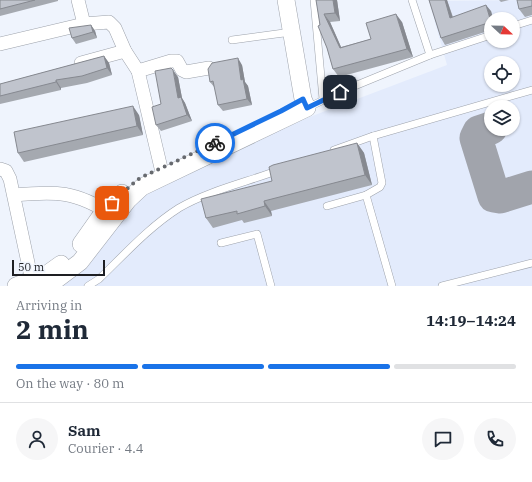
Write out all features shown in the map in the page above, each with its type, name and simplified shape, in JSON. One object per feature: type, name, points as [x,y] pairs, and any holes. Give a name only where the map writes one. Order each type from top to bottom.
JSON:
[{"type":"street","points":[[78,0],[84,24]]},
{"type":"street","points":[[279,0],[284,33],[302,105]]},
{"type":"street","points":[[286,0],[302,105]]},
{"type":"street","points":[[0,44],[84,24],[109,22],[114,28],[125,51],[138,71],[161,168]]},
{"type":"street","points":[[67,66],[125,51]]},
{"type":"street","points":[[138,71],[172,61],[176,61],[182,70],[186,72],[209,68]]},
{"type":"street","points":[[48,286],[80,262],[110,214],[130,186],[161,168],[281,111],[302,105]]},
{"type":"street","points":[[0,169],[6,171],[10,179],[14,195],[27,284],[47,274],[76,250],[110,214],[142,187],[302,105]]},
{"type":"street","points":[[14,195],[49,192],[65,193],[110,214]]},
{"type":"lane","points":[[314,0],[323,99]]},
{"type":"lane","points":[[412,0],[430,55]]},
{"type":"lane","points":[[520,24],[532,20]]},
{"type":"lane","points":[[232,40],[284,33]]},
{"type":"lane","points":[[302,105],[323,99],[430,55],[484,37]]},
{"type":"lane","points":[[329,152],[373,136],[532,90]]},
{"type":"lane","points":[[327,206],[366,195],[380,187],[382,183],[373,136]]},
{"type":"lane","points":[[88,286],[104,274],[155,225],[180,208],[206,196],[287,167]]},
{"type":"lane","points":[[366,195],[392,286]]},
{"type":"lane","points":[[222,243],[257,234],[271,286]]},
{"type":"lane","points":[[442,286],[532,263]]},
{"type":"shaded area","points":[[532,0],[532,286],[59,286],[133,204],[144,195],[183,173],[307,118],[447,65],[429,1]]},
{"type":"building","points":[[0,0],[35,0],[0,9]]},
{"type":"building","points":[[316,0],[333,0],[335,13],[324,14],[340,48],[371,39],[366,23],[396,14],[407,49],[333,69],[327,48],[318,26],[320,25]]},
{"type":"building","points":[[429,0],[445,0],[450,18],[486,5],[488,12],[484,12],[484,24],[441,38]]},
{"type":"building","points":[[517,0],[532,0],[532,6],[519,9]]},
{"type":"building","points":[[91,25],[93,32],[72,38],[69,28]]},
{"type":"building","points":[[104,56],[107,68],[82,76],[56,80],[56,82],[0,96],[0,84]]},
{"type":"building","points":[[238,58],[241,80],[243,79],[247,99],[218,105],[213,81],[210,82],[208,69],[212,63]]},
{"type":"building","points":[[171,68],[173,70],[178,98],[181,97],[187,115],[156,125],[152,107],[161,104],[155,71]]},
{"type":"building","points":[[133,106],[137,126],[18,153],[14,132]]},
{"type":"building","points":[[357,143],[365,175],[264,201],[265,206],[237,214],[237,211],[206,218],[201,199],[272,181],[269,167],[273,165]]},
{"type":"taxiway","points":[[484,130],[479,132],[476,138],[494,196],[500,197],[532,187]]},
{"type":"way so far","points":[[112,203],[140,178],[215,143]]},
{"type":"route","points":[[215,143],[303,99],[307,108],[340,92]]}]
